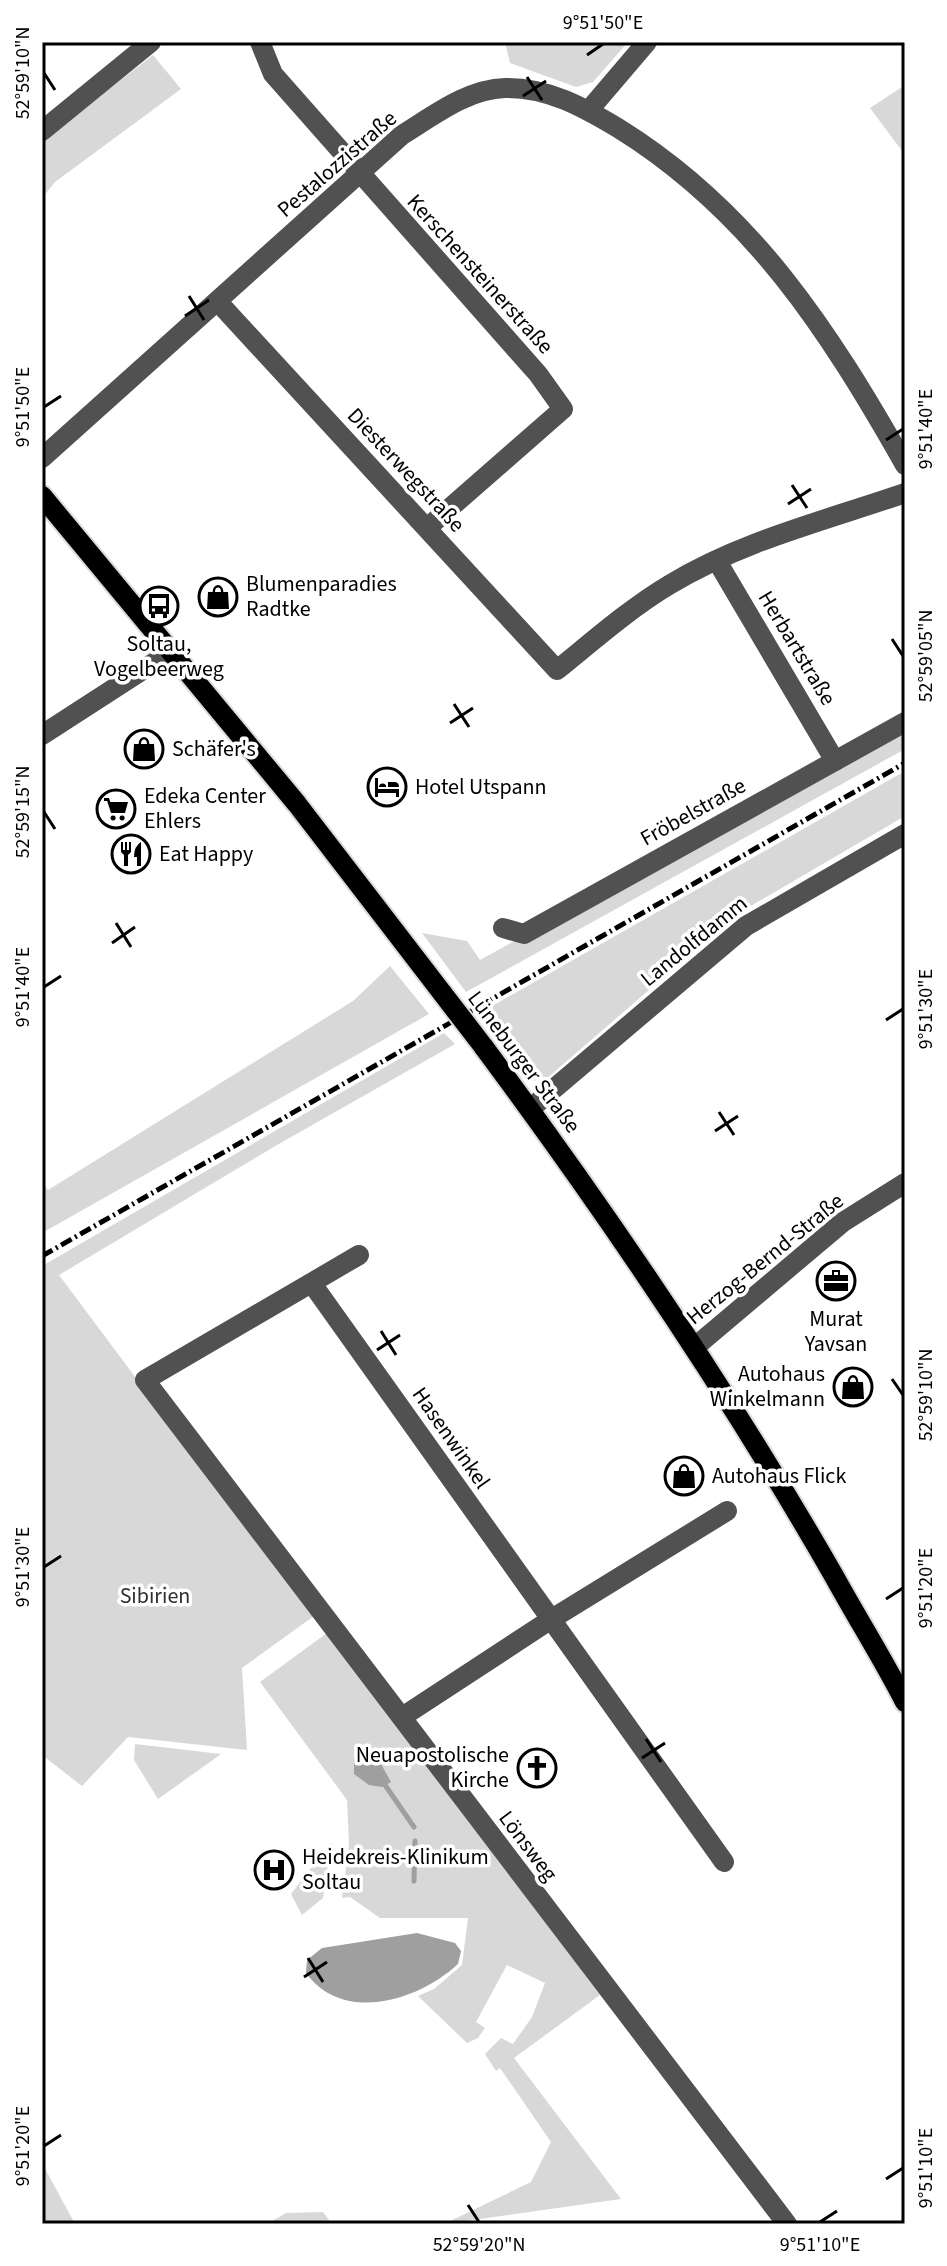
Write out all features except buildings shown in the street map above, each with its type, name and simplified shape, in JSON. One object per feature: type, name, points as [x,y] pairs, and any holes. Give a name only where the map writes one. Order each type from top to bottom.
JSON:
[{"type":"main road","name":"Lüneburger Straße","points":[[42,496],[297,804],[530,1109],[696,1346],[778,1479],[905,1702]]},
{"type":"street","points":[[42,131],[151,42]]},
{"type":"street","name":"Kerschensteinerstraße","points":[[260,42],[273,74],[538,374],[563,409],[427,528]]},
{"type":"street","points":[[589,110],[647,42]]},
{"type":"street","name":"Pestalozzistraße","points":[[42,458],[219,303],[402,135],[459,99],[504,88],[554,95],[589,110],[654,151],[733,217],[807,306],[865,395],[905,465]]},
{"type":"street","name":"Diesterwegstraße","points":[[219,303],[557,670],[629,612],[671,584],[717,561]]},
{"type":"street","points":[[717,561],[905,493]]},
{"type":"street","name":"Herbartstraße","points":[[717,561],[835,761]]},
{"type":"street","points":[[42,735],[172,651]]},
{"type":"street","name":"Fröbelstraße","points":[[503,928],[524,934],[905,722]]},
{"type":"street","name":"Landolfdamm","points":[[530,1109],[746,926],[905,834]]},
{"type":"street","name":"Herzog-Bernd-Straße","points":[[696,1346],[843,1222],[905,1183]]},
{"type":"street","points":[[313,1285],[359,1255]]},
{"type":"street","name":"Lönsweg","points":[[313,1285],[145,1380],[787,2224]]},
{"type":"street","name":"Hasenwinkel","points":[[313,1285],[724,1862]]},
{"type":"street","points":[[402,1717],[550,1620],[727,1511]]},
{"type":"green space","points":[[505,42],[628,42],[593,82],[576,87],[510,63]]},
{"type":"green space","points":[[153,55],[181,89],[55,182],[42,198],[42,141]]},
{"type":"green space","points":[[905,85],[905,155],[870,108]]},
{"type":"green space","points":[[905,726],[905,749],[466,992],[422,933],[467,941],[480,960]]},
{"type":"green space","points":[[905,771],[905,816],[737,914],[546,1079],[530,1081],[478,1014]]},
{"type":"green space","points":[[390,966],[429,1014],[42,1233],[42,1182],[48,1190],[353,1001]]},
{"type":"green space","name":"Sibirien","points":[[444,1033],[455,1044],[277,1145],[59,1275],[314,1616],[242,1668],[247,1750],[128,1737],[82,1786],[42,1755],[42,1266]]},
{"type":"green space","points":[[327,1633],[600,1995],[514,2058],[621,2199],[444,2224],[531,2182],[551,2142],[500,2068],[496,2071],[485,2054],[501,2038],[513,2044],[532,2017],[545,1983],[507,1965],[476,2022],[485,2028],[478,2038],[467,2043],[418,1996],[434,1989],[462,1965],[468,1918],[380,1918],[350,1897],[342,1898],[349,1844],[347,1800],[260,1682]]},
{"type":"green space","points":[[135,1744],[221,1754],[158,1799],[134,1760]]},
{"type":"green space","points":[[331,1843],[323,1898],[302,1915],[291,1894]]},
{"type":"green space","points":[[42,2163],[75,2224],[42,2224]]},
{"type":"green space","points":[[323,2212],[332,2224],[267,2224],[286,2213]]},
{"type":"shaded area","points":[[365,1749],[381,1764],[391,1782],[382,1787],[369,1785],[354,1774],[354,1758]]},
{"type":"shaded area","points":[[417,1933],[455,1943],[461,1951],[458,1964],[442,1977],[402,1997],[381,2002],[340,1998],[322,1989],[306,1973],[307,1960],[322,1948]]},
{"type":"waterway","points":[[385,1785],[414,1827]]},
{"type":"waterway","points":[[414,1881],[415,1841]]},
{"type":"railway","points":[[42,1256],[905,763]]},
{"type":"place","name":"Blumenparadies Radtke","points":[[218,597]]},
{"type":"place","name":"Soltau, Vogelbeerweg","points":[[159,606]]},
{"type":"place","name":"Schäfer's","points":[[144,749]]},
{"type":"place","name":"Hotel Utspann","points":[[387,787]]},
{"type":"place","name":"Edeka Center Ehlers","points":[[116,809]]},
{"type":"place","name":"Eat Happy","points":[[131,854]]},
{"type":"place","name":"Murat Yavsan","points":[[836,1281]]},
{"type":"place","name":"Autohaus Winkelmann","points":[[853,1387]]},
{"type":"place","name":"Autohaus Flick","points":[[684,1476]]},
{"type":"place","name":"Neuapostolische Kirche","points":[[537,1768]]},
{"type":"place","name":"Heidekreis-Klinikum Soltau","points":[[274,1870]]}]
